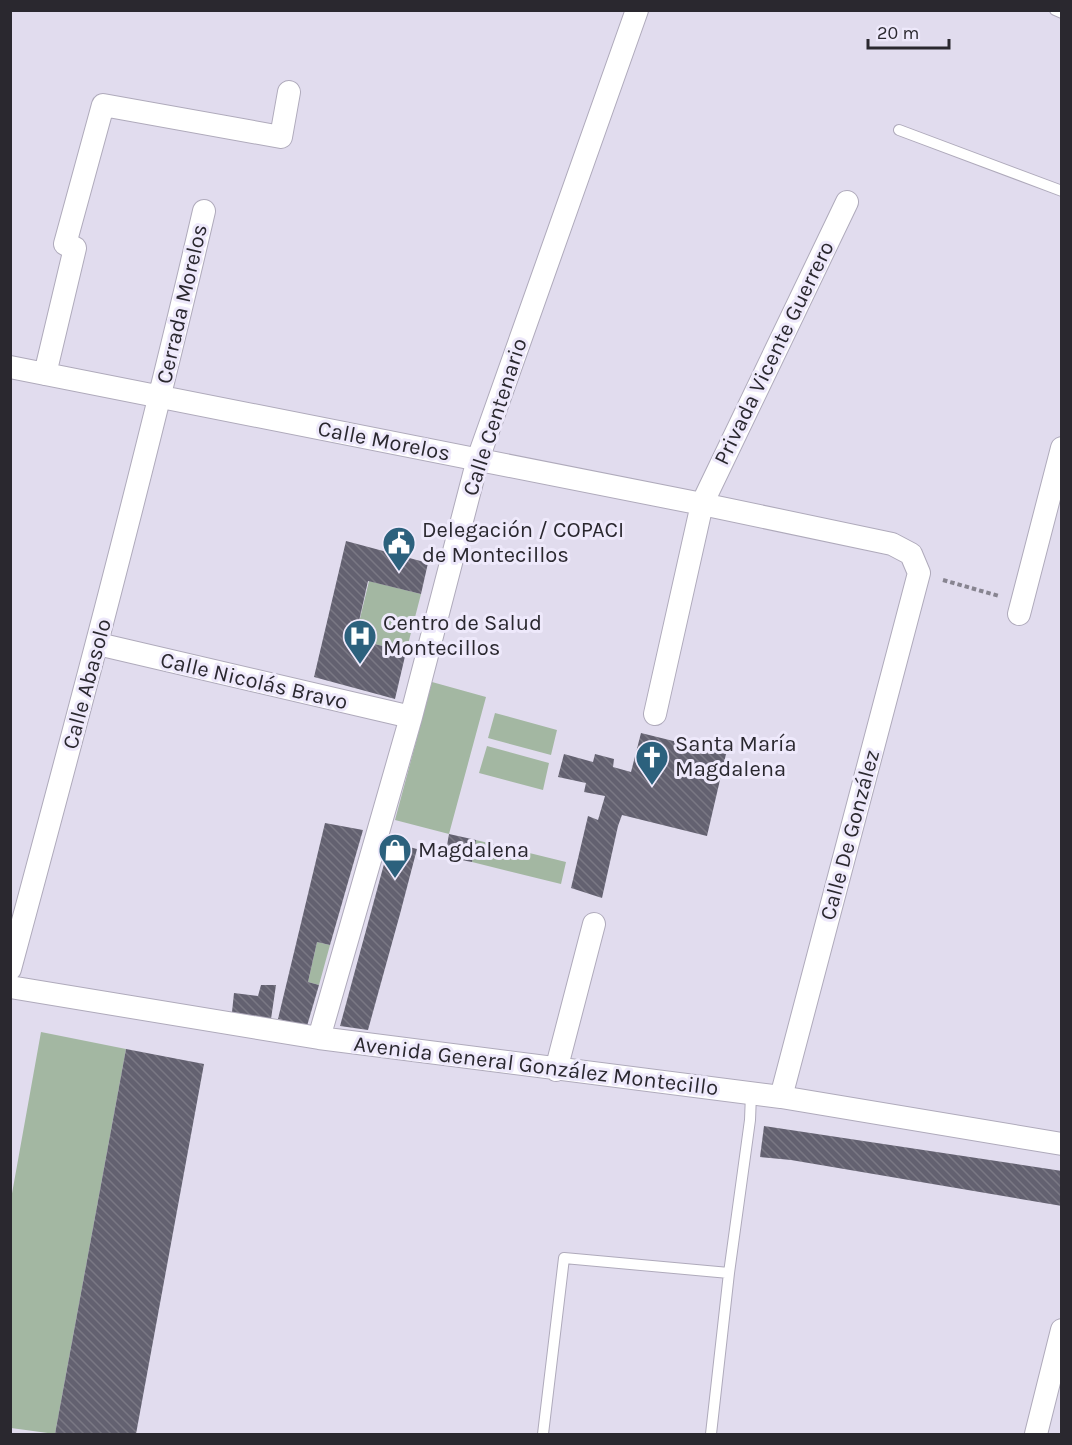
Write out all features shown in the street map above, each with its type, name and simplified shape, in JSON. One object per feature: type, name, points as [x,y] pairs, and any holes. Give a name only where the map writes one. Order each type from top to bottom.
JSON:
[{"type":"street","name":"Calle Centenario","points":[[319,1038],[411,717],[478,459],[637,10]]},
{"type":"street","points":[[45,374],[75,248],[65,244],[104,105],[280,137],[289,92]]},
{"type":"street","name":"Privada Vicente Guerrero","points":[[655,714],[702,504],[847,201]]},
{"type":"street","name":"Cerrada Morelos","points":[[160,398],[204,211]]},
{"type":"street","name":"Calle Morelos","points":[[10,367],[478,459],[892,544],[911,554],[919,573]]},
{"type":"street","name":"Calle Abasolo","points":[[10,969],[98,644],[160,398]]},
{"type":"street","points":[[1020,608],[1062,448]]},
{"type":"street","name":"Calle De González","points":[[781,1097],[919,573]]},
{"type":"street","name":"Calle Nicolás Bravo","points":[[98,644],[411,717]]},
{"type":"street","points":[[556,1070],[594,924]]},
{"type":"street","name":"Avenida General González Montecillo","points":[[10,987],[319,1038],[781,1097],[1062,1144]]},
{"type":"street","points":[[1036,1434],[1062,1330]]},
{"type":"lane","points":[[1055,10],[1062,13]]},
{"type":"lane","points":[[899,130],[1062,191]]},
{"type":"lane","points":[[711,1434],[729,1273],[750,1120],[751,1094]]},
{"type":"lane","points":[[543,1434],[564,1258],[729,1273]]},
{"type":"path","points":[[919,573],[1020,608]]},
{"type":"green space","points":[[369,581],[421,594],[406,652],[355,639]]},
{"type":"green space","points":[[432,682],[486,697],[449,834],[395,820]]},
{"type":"green space","points":[[495,713],[557,730],[551,755],[488,738]]},
{"type":"green space","points":[[487,746],[549,763],[543,790],[479,773]]},
{"type":"green space","points":[[476,840],[566,862],[561,884],[472,862]]},
{"type":"green space","points":[[317,942],[330,945],[319,985],[308,982]]},
{"type":"green space","points":[[41,1032],[126,1049],[55,1434],[11,1428],[11,1199]]},
{"type":"building","points":[[346,541],[428,563],[421,594],[368,581],[355,639],[406,652],[395,699],[314,677]]},
{"type":"building","name":"Santa María Magdalena","points":[[641,733],[726,754],[707,836],[622,815],[602,898],[571,888],[588,816],[598,820],[605,796],[584,792],[586,783],[558,777],[564,754],[593,762],[595,754],[614,759],[613,767],[631,772]]},
{"type":"building","points":[[325,823],[363,830],[330,945],[317,942],[308,982],[319,985],[307,1026],[278,1019]]},
{"type":"building","points":[[449,834],[476,840],[472,862],[445,857]]},
{"type":"building","points":[[390,842],[417,849],[400,914],[368,1030],[340,1026]]},
{"type":"building","points":[[261,985],[276,985],[271,1019],[232,1012],[234,993],[258,996]]},
{"type":"building","points":[[126,1049],[204,1064],[136,1434],[55,1434]]},
{"type":"building","points":[[764,1126],[1062,1171],[1062,1206],[791,1160],[760,1157]]},
{"type":"place","name":"Delegación / COPACI de Montecillos","points":[[399,572]]},
{"type":"place","name":"Centro de Salud Montecillos","points":[[360,665]]},
{"type":"place","name":"Santa María Magdalena","points":[[652,786]]},
{"type":"place","name":"Magdalena","points":[[395,879]]}]
